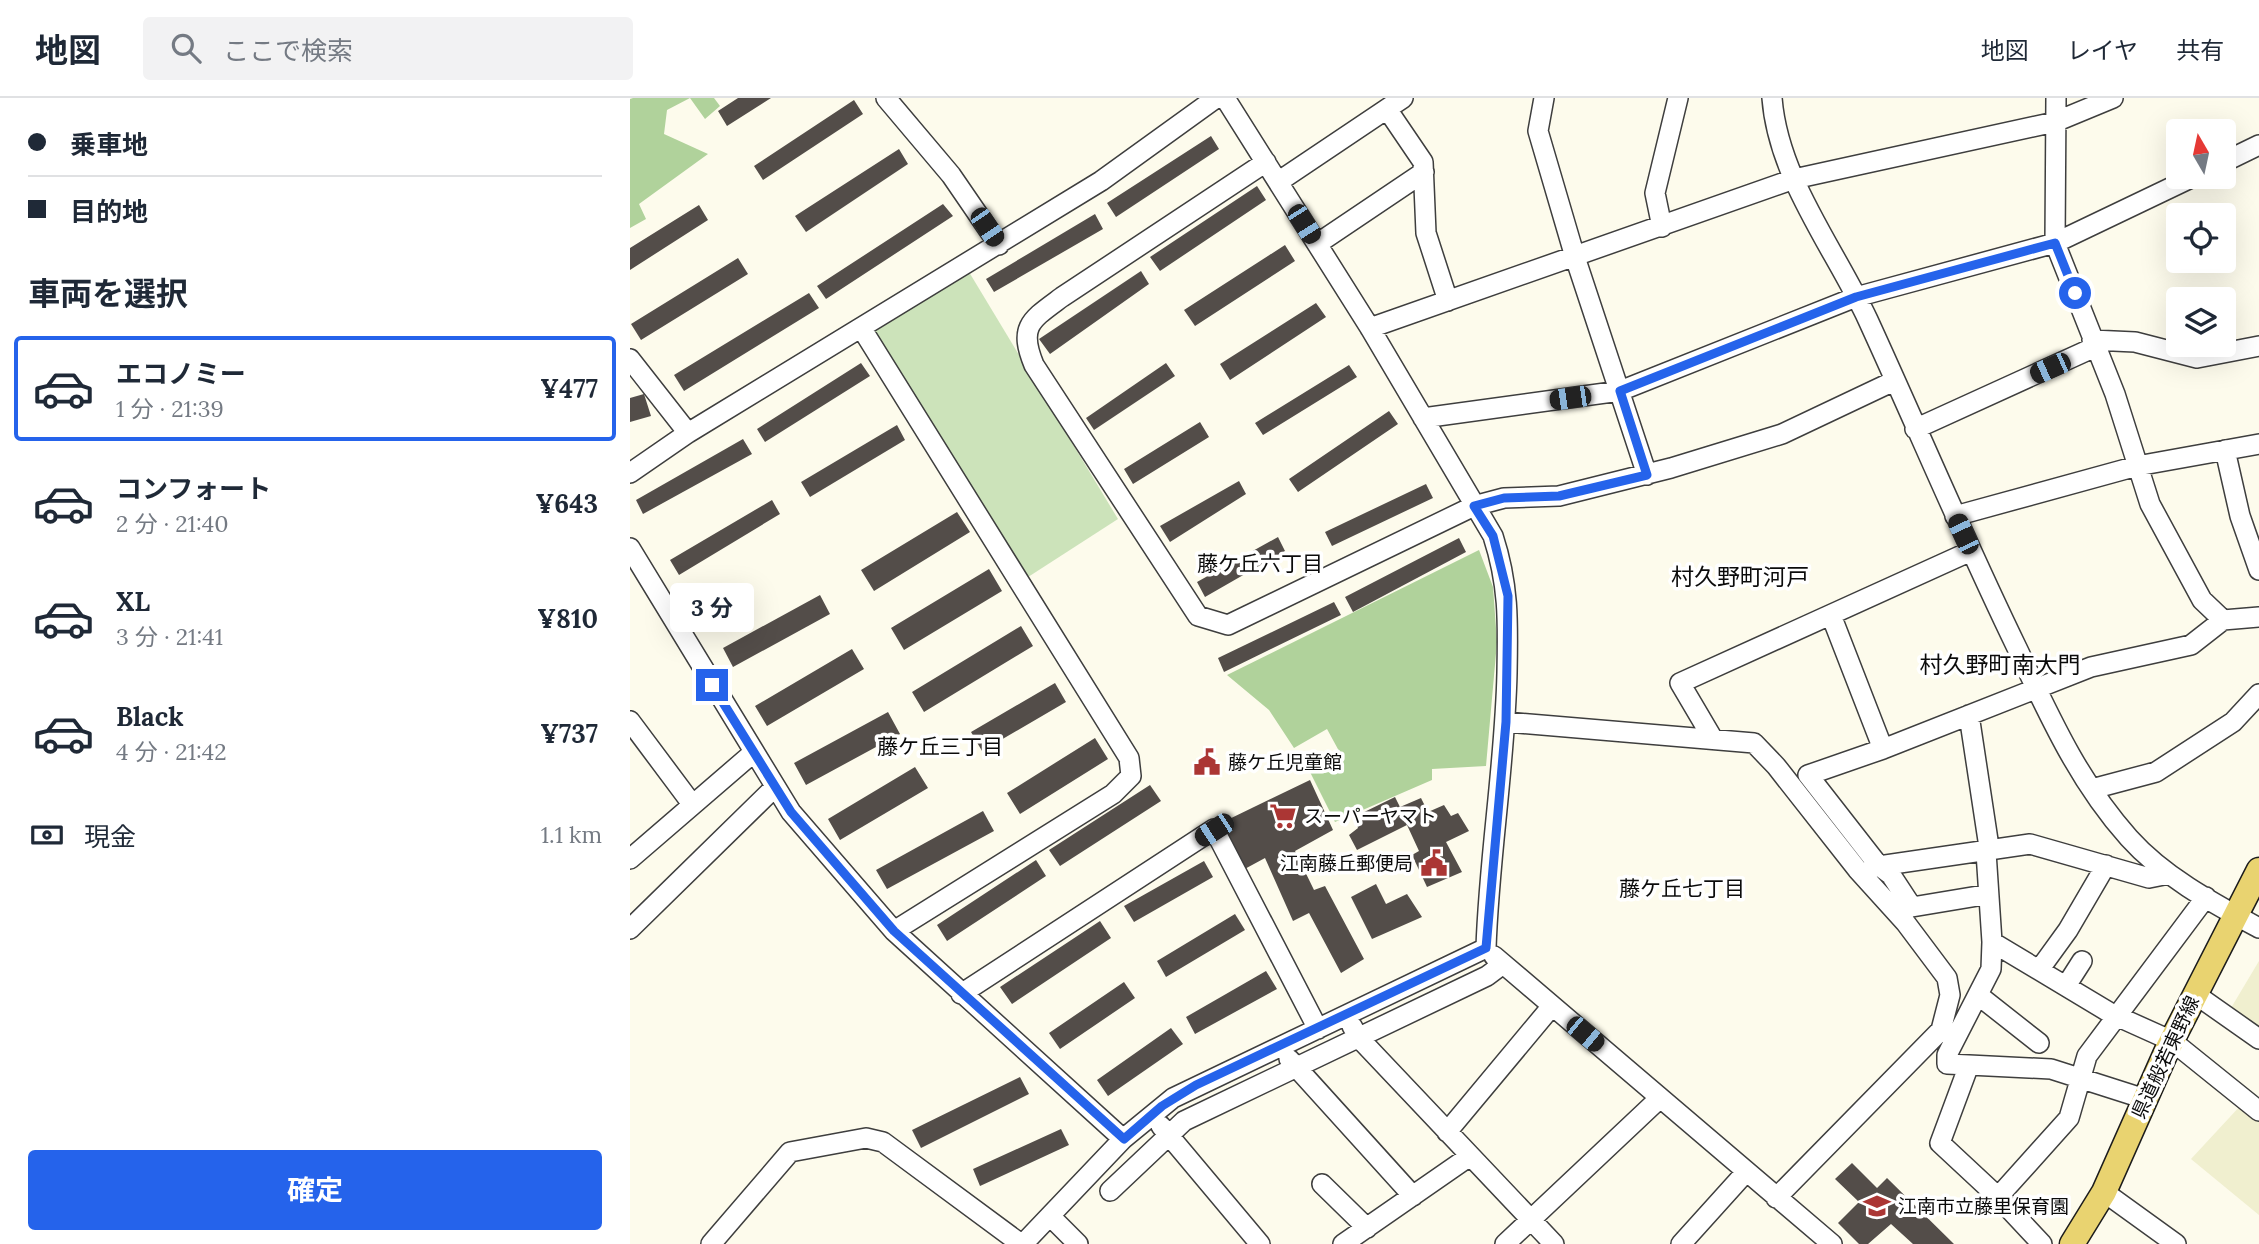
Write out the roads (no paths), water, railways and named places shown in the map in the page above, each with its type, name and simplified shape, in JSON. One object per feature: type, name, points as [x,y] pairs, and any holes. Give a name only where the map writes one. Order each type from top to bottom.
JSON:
[{"type":"main road","name":"県道般若東野線","points":[[2072,1244],[2104,1192],[2172,1041],[2234,914],[2259,870]]},
{"type":"street","points":[[886,98],[951,175],[999,245]]},
{"type":"street","points":[[630,473],[688,433],[1101,181],[1216,98]]},
{"type":"street","points":[[1225,98],[1370,328],[1493,536],[1508,596],[1506,722],[1486,948]]},
{"type":"street","points":[[1544,98],[1538,131],[1575,257],[1647,475]]},
{"type":"street","points":[[1662,227],[1655,193],[1678,98]]},
{"type":"street","points":[[1772,98],[1774,117],[1794,179],[1856,297],[2072,764],[2129,838],[2169,874],[2259,928]]},
{"type":"street","points":[[2056,98],[2055,243],[2115,394],[2150,504],[2202,600],[2223,621]]},
{"type":"street","points":[[1370,328],[1794,179],[2055,122],[2113,98]]},
{"type":"street","points":[[1278,182],[1395,103],[1423,162],[1426,233],[1448,301]]},
{"type":"street","points":[[2236,156],[2259,145]]},
{"type":"street","points":[[1266,162],[1033,318],[1027,329],[1026,345],[1034,365],[1198,616],[1215,622],[1228,625],[1474,506],[1504,498],[1559,496],[1647,475],[1782,434],[1894,382]]},
{"type":"street","points":[[1317,244],[1424,172]]},
{"type":"street","points":[[1423,418],[1620,391],[1856,297],[2055,243],[2168,189]]},
{"type":"street","points":[[862,329],[1129,758],[1131,776],[1113,794],[894,931]]},
{"type":"street","points":[[1915,429],[2094,343],[2135,342],[2197,358],[2259,346]]},
{"type":"street","points":[[630,359],[688,433]]},
{"type":"street","points":[[1955,516],[2137,466],[2259,444]]},
{"type":"street","points":[[2225,450],[2240,516],[2259,570]]},
{"type":"street","points":[[630,548],[791,812],[894,931],[1124,1139]]},
{"type":"street","points":[[1713,739],[1679,683],[1972,551]]},
{"type":"street","points":[[1831,615],[1883,749]]},
{"type":"street","points":[[1984,895],[1912,907],[1891,875],[1879,866],[1808,775],[1883,749],[2091,667],[2191,645],[2223,621],[2259,617]]},
{"type":"street","points":[[2092,789],[2156,772],[2233,722],[2259,694]]},
{"type":"street","points":[[1969,715],[1987,849],[1991,969],[1947,1055],[1947,1063],[2051,1069],[2146,1099]]},
{"type":"street","points":[[630,721],[692,804]]},
{"type":"street","points":[[1506,722],[1754,743],[1776,766],[1857,869],[1905,922],[1947,978],[1950,995],[1941,1030],[1776,1198]]},
{"type":"street","points":[[630,859],[753,753]]},
{"type":"street","points":[[630,929],[774,788]]},
{"type":"street","points":[[961,994],[1214,830],[1318,1029]]},
{"type":"street","points":[[1857,869],[2030,844],[2149,878],[2169,874]]},
{"type":"street","points":[[2039,970],[2068,930],[2106,865]]},
{"type":"street","points":[[1998,1197],[2069,1118],[2087,1056],[2206,897]]},
{"type":"street","points":[[1992,942],[2115,1016],[2172,1041],[2259,1111]]},
{"type":"street","points":[[1486,948],[1832,1244]]},
{"type":"street","points":[[1289,1059],[1318,1029],[1353,1028],[1486,948]]},
{"type":"street","points":[[2066,986],[2082,961]]},
{"type":"street","points":[[1110,1191],[1160,1126],[1196,1085],[1289,1059],[1353,1028],[1487,976],[1503,964]]},
{"type":"street","points":[[2195,994],[2259,1039]]},
{"type":"street","points":[[1978,995],[2039,1043]]},
{"type":"street","points":[[1447,1132],[1552,1006]]},
{"type":"street","points":[[1353,1028],[1554,1244]]},
{"type":"street","points":[[1289,1059],[1413,1196]]},
{"type":"street","points":[[1969,1065],[1940,1143],[1998,1197],[2042,1244]]},
{"type":"street","points":[[1505,1244],[1660,1098]]},
{"type":"street","points":[[711,1244],[790,1152],[866,1138],[883,1142],[1022,1244],[1063,1229],[1124,1139],[1160,1126]]},
{"type":"street","points":[[1160,1126],[1260,1244]]},
{"type":"street","points":[[1343,1244],[1470,1156]]},
{"type":"street","points":[[1681,1244],[1745,1172]]},
{"type":"street","points":[[1322,1184],[1367,1228]]},
{"type":"street","points":[[2104,1192],[2176,1244]]},
{"type":"place","name":"藤ケ丘児童館","points":[[1207,762]]},
{"type":"place","name":"スーパーヤマト","points":[[1283,816]]},
{"type":"place","name":"江南藤丘郵便局","points":[[1434,863]]},
{"type":"place","name":"江南市立藤里保育園","points":[[1877,1206]]},
{"type":"district","name":"藤ケ丘六丁目","points":[[1260,563]]},
{"type":"district","name":"村久野町河戸","points":[[1740,576]]},
{"type":"district","name":"村久野町南大門","points":[[2000,664]]},
{"type":"district","name":"藤ケ丘三丁目","points":[[940,746]]},
{"type":"district","name":"藤ケ丘七丁目","points":[[1682,888]]}]
